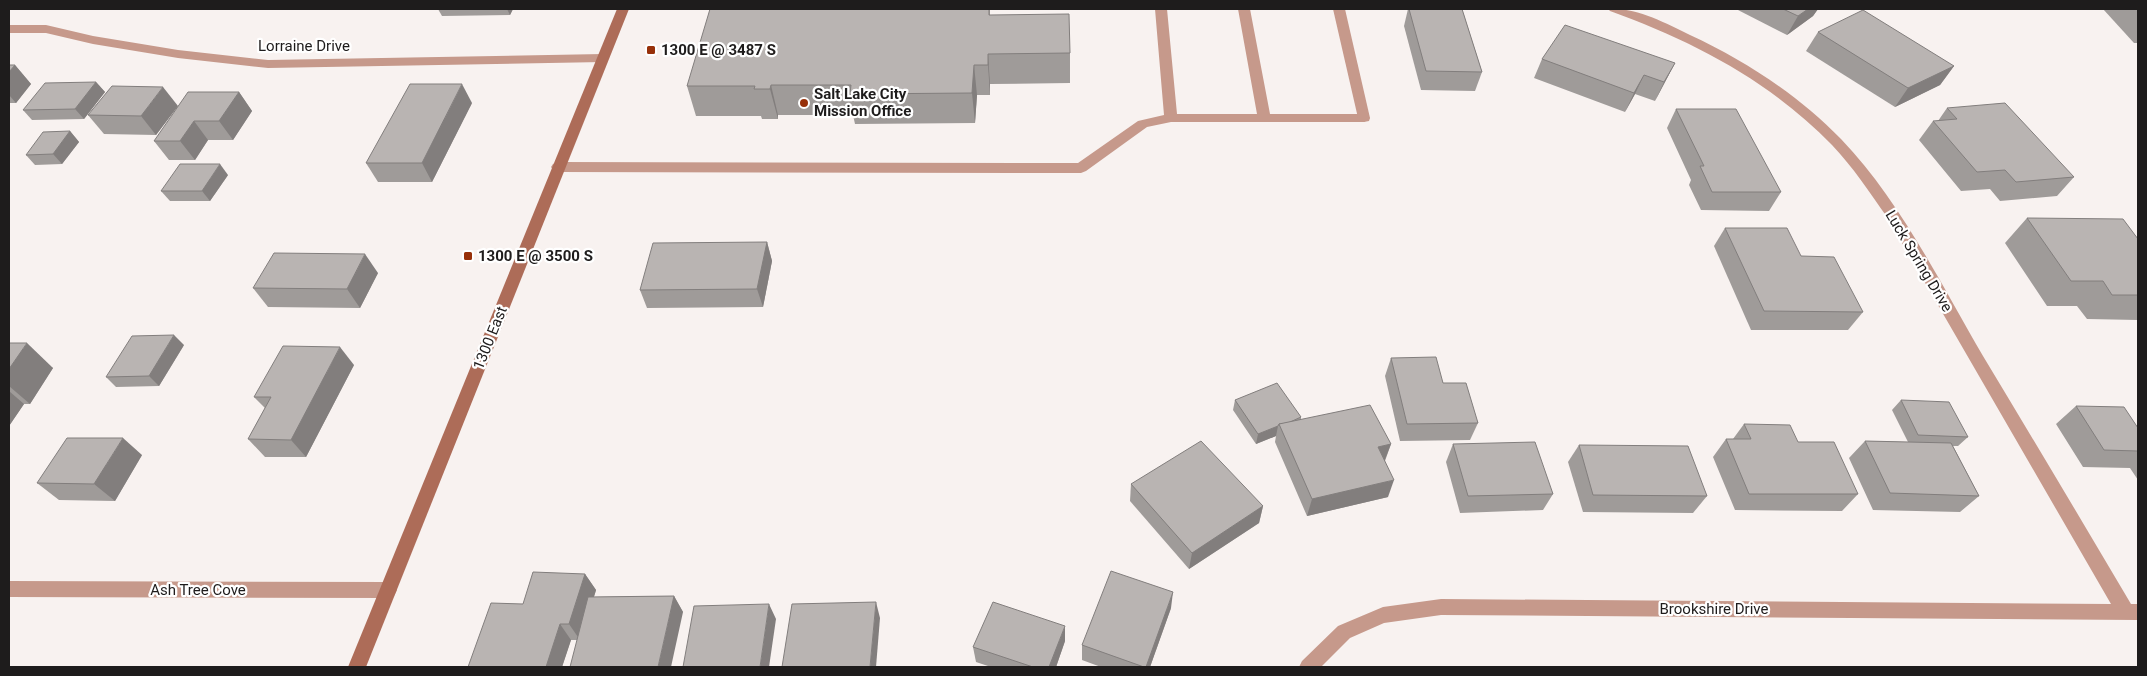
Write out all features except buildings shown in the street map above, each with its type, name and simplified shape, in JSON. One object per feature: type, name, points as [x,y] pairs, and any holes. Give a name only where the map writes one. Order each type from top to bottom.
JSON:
[{"type":"main road","name":"1300 East","points":[[357,667],[623,9]]},
{"type":"street","points":[[1161,9],[1171,118]]},
{"type":"street","points":[[1244,9],[1264,118]]},
{"type":"street","points":[[558,167],[1081,168],[1143,124],[1171,118],[1364,118],[1339,9]]},
{"type":"street","name":"Luck Spring Drive","points":[[1614,9],[1680,34],[1766,82],[1804,111],[1836,142],[1865,176],[1892,214],[2132,612]]},
{"type":"street","name":"Lorraine Drive","points":[[9,29],[46,29],[92,40],[178,54],[268,64],[602,58]]},
{"type":"street","name":"Ash Tree Cove","points":[[9,589],[388,590]]},
{"type":"street","name":"Brookshire Drive","points":[[1308,667],[1344,632],[1383,615],[1441,607],[2132,612]]},
{"type":"place","name":"1300 E @ 3487 S","points":[[651,50]]},
{"type":"place","name":"Salt Lake City Mission Office","points":[[804,103]]},
{"type":"place","name":"1300 E @ 3500 S","points":[[468,256]]}]
